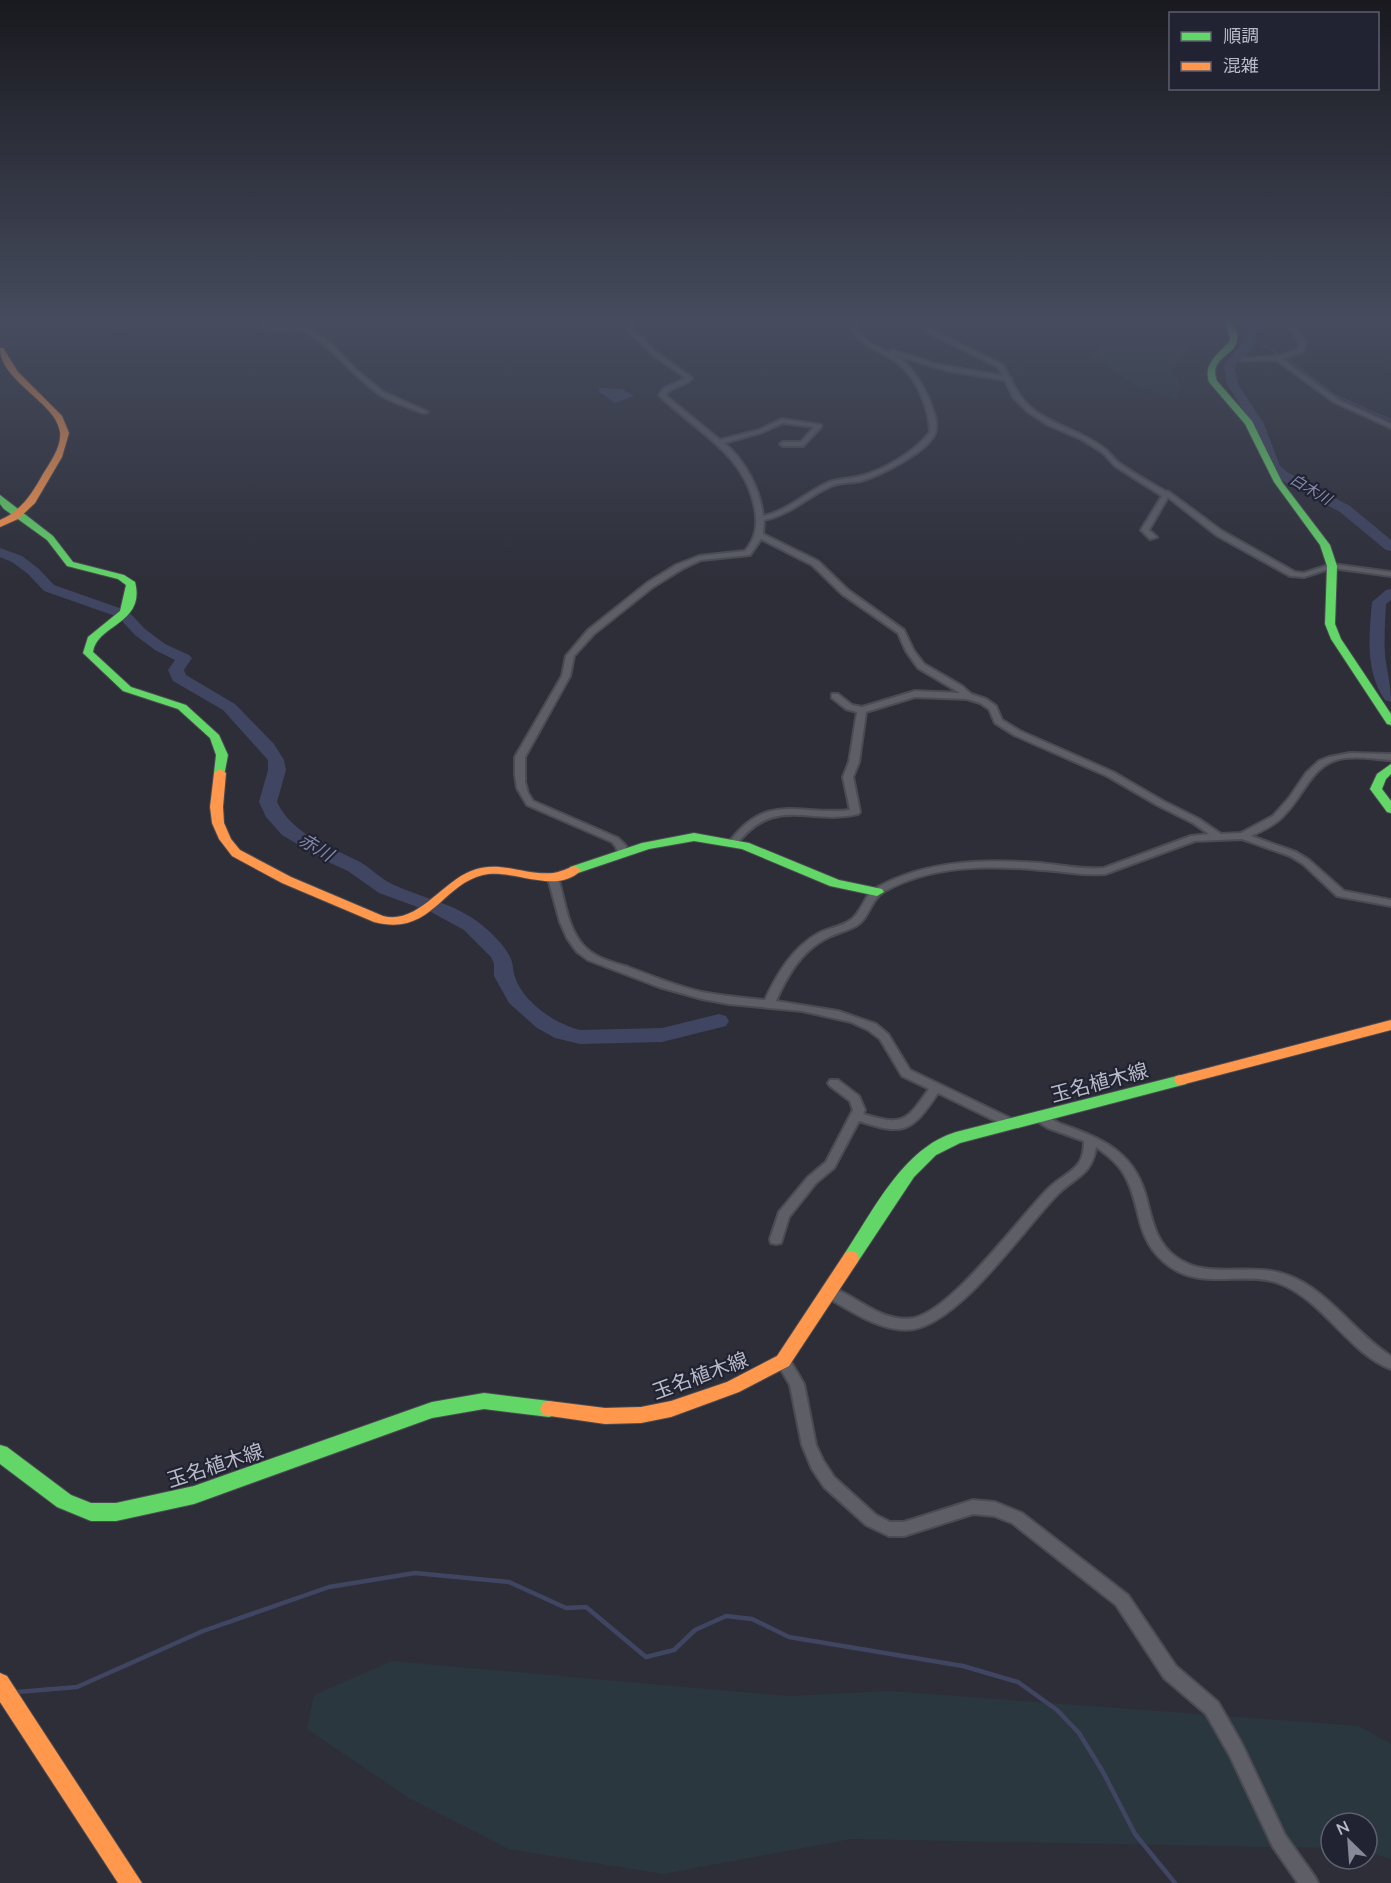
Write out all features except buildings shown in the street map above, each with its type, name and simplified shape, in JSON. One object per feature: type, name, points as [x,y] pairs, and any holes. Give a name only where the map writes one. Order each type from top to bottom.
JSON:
[{"type":"main road","points":[[0,524],[29,507],[57,459],[64,442],[65,431],[59,419],[48,408]]},
{"type":"main road","points":[[1236,408],[1250,423],[1278,482],[1325,545],[1332,566],[1330,624],[1336,639],[1391,722]]},
{"type":"main road","points":[[0,498],[7,507],[20,514],[50,538],[70,564],[122,577],[131,584],[127,610],[118,621],[91,639],[87,648],[88,652],[127,689],[182,707],[215,737],[222,755],[216,804],[217,821],[225,839],[237,854],[322,897],[390,922],[411,918],[465,878],[476,873],[501,872],[551,878],[622,853],[671,840],[694,837],[733,843],[834,883],[877,892]]},
{"type":"main road","points":[[1391,768],[1381,777],[1376,789],[1391,809]]},
{"type":"main road","name":"玉名植木線","points":[[0,1453],[64,1501],[91,1512],[116,1512],[194,1495],[432,1410],[450,1406],[484,1401],[604,1416],[640,1415],[671,1409],[733,1387],[783,1361],[908,1173],[930,1151],[956,1138],[1041,1118],[1391,1025]]},
{"type":"main road","points":[[0,1683],[131,1883]]},
{"type":"street","points":[[415,408],[425,412]]},
{"type":"street","points":[[622,853],[621,846],[615,840],[530,803],[522,790],[520,757],[566,676],[570,656],[591,632],[650,585],[673,570],[699,558],[747,553],[755,544],[759,535],[760,519],[752,485],[726,448],[676,408]]},
{"type":"street","points":[[760,519],[780,513],[832,483],[859,479],[882,470],[930,439],[933,432],[928,408]]},
{"type":"street","points":[[1027,408],[1050,424],[1083,438],[1104,451],[1117,465],[1166,495],[1167,493],[1219,533],[1283,570],[1304,575],[1332,566],[1391,574]]},
{"type":"street","points":[[1353,408],[1391,426]]},
{"type":"street","points":[[719,442],[761,431],[782,421],[819,426],[803,444],[783,444]]},
{"type":"street","points":[[1153,537],[1145,530],[1166,495]]},
{"type":"street","points":[[759,535],[815,563],[845,592],[902,632],[910,651],[921,666],[968,696],[989,705],[998,721],[1017,733],[1118,778],[1196,821],[1218,836]]},
{"type":"street","points":[[835,696],[849,707],[862,710],[909,694],[968,696]]},
{"type":"street","points":[[733,843],[751,822],[765,816],[805,811],[834,814],[855,812],[848,777],[854,762],[862,710]]},
{"type":"street","points":[[1243,836],[1272,821],[1285,809],[1306,775],[1324,761],[1344,756],[1391,758]]},
{"type":"street","points":[[769,1004],[786,971],[802,951],[813,941],[858,920],[870,899],[877,892],[920,874],[967,864],[1004,863],[1091,872],[1105,871],[1182,842],[1218,836],[1243,836],[1293,854],[1306,862],[1341,894],[1391,903]]},
{"type":"street","points":[[551,878],[554,880],[571,934],[584,952],[649,980],[696,993],[727,1000],[831,1014],[872,1027],[887,1038],[896,1060],[906,1073],[1012,1124]]},
{"type":"street","points":[[776,1239],[783,1215],[812,1180],[830,1165],[857,1116],[859,1110],[855,1099],[834,1083]]},
{"type":"street","points":[[857,1116],[884,1125],[903,1125],[911,1122],[936,1088]]},
{"type":"street","points":[[1041,1118],[1056,1127],[1090,1138],[1128,1170],[1134,1182],[1146,1229],[1169,1259],[1189,1271],[1202,1274],[1266,1276],[1292,1283],[1371,1350],[1391,1363]]},
{"type":"street","points":[[830,1292],[869,1314],[888,1321],[914,1323],[933,1316],[974,1279],[1056,1188],[1082,1169],[1086,1162],[1090,1138]]},
{"type":"street","points":[[783,1361],[797,1384],[809,1445],[817,1464],[829,1482],[871,1520],[889,1528],[904,1529],[973,1507],[995,1509],[1017,1518],[1122,1600],[1170,1672],[1212,1708],[1236,1750],[1279,1841],[1309,1883]]},
{"type":"shaded area","points":[[392,1661],[788,1696],[889,1691],[1359,1726],[1391,1744],[1391,1859],[1379,1856],[1379,1811],[1319,1811],[1319,1848],[851,1839],[663,1874],[509,1849],[409,1798],[307,1729],[314,1695]]},
{"type":"waterway","name":"白木川","points":[[1247,408],[1258,424],[1272,463],[1282,475],[1345,509],[1391,547]]},
{"type":"waterway","points":[[1364,408],[1391,420]]},
{"type":"waterway","name":"赤川","points":[[0,552],[17,559],[33,571],[49,588],[123,614],[140,632],[160,647],[184,658],[176,670],[179,678],[229,707],[268,748],[276,760],[277,770],[268,802],[275,817],[288,831],[330,856],[355,867],[386,889],[438,908],[471,926],[499,954],[504,964],[504,976],[516,998],[544,1023],[562,1033],[580,1037],[662,1035],[719,1021]]},
{"type":"waterway","name":"白木川","points":[[1391,593],[1379,602],[1377,639],[1378,665],[1385,688],[1391,697]]},
{"type":"waterway","points":[[17,1692],[77,1687],[203,1631],[329,1587],[415,1573],[509,1582],[566,1608],[586,1607],[646,1657],[674,1650],[695,1630],[726,1616],[752,1619],[789,1637],[963,1666],[1018,1682],[1057,1710],[1079,1733],[1103,1772],[1135,1834],[1175,1883]]},
{"type":"traffic: fast","points":[[1236,408],[1249,423],[1278,482],[1325,545],[1332,566],[1330,624],[1336,639],[1391,722]]},
{"type":"traffic: fast","points":[[0,498],[7,507],[50,538],[70,564],[121,577],[131,584],[129,602],[125,612],[92,639],[88,653],[127,689],[182,707],[215,737],[222,755],[220,773]]},
{"type":"traffic: fast","points":[[1391,768],[1381,777],[1376,789],[1391,809]]},
{"type":"traffic: fast","points":[[575,870],[646,846],[694,837],[745,846],[835,883],[877,892]]},
{"type":"traffic: fast","points":[[851,1258],[908,1173],[930,1151],[956,1138],[1181,1080]]},
{"type":"traffic: fast","points":[[0,1453],[64,1501],[91,1512],[116,1512],[194,1495],[432,1410],[484,1401],[549,1409]]},
{"type":"traffic: slow","points":[[0,524],[15,517],[32,501],[58,457],[65,433],[59,418],[49,408]]},
{"type":"traffic: slow","points":[[220,773],[216,807],[218,823],[225,839],[236,853],[286,880],[379,919],[390,922],[402,921],[413,916],[476,873],[503,870],[552,877],[575,870]]},
{"type":"traffic: slow","points":[[1181,1080],[1391,1025]]},
{"type":"traffic: slow","points":[[549,1409],[605,1416],[641,1415],[671,1409],[733,1387],[783,1361],[851,1258]]},
{"type":"traffic: slow","points":[[0,1683],[131,1883]]}]
